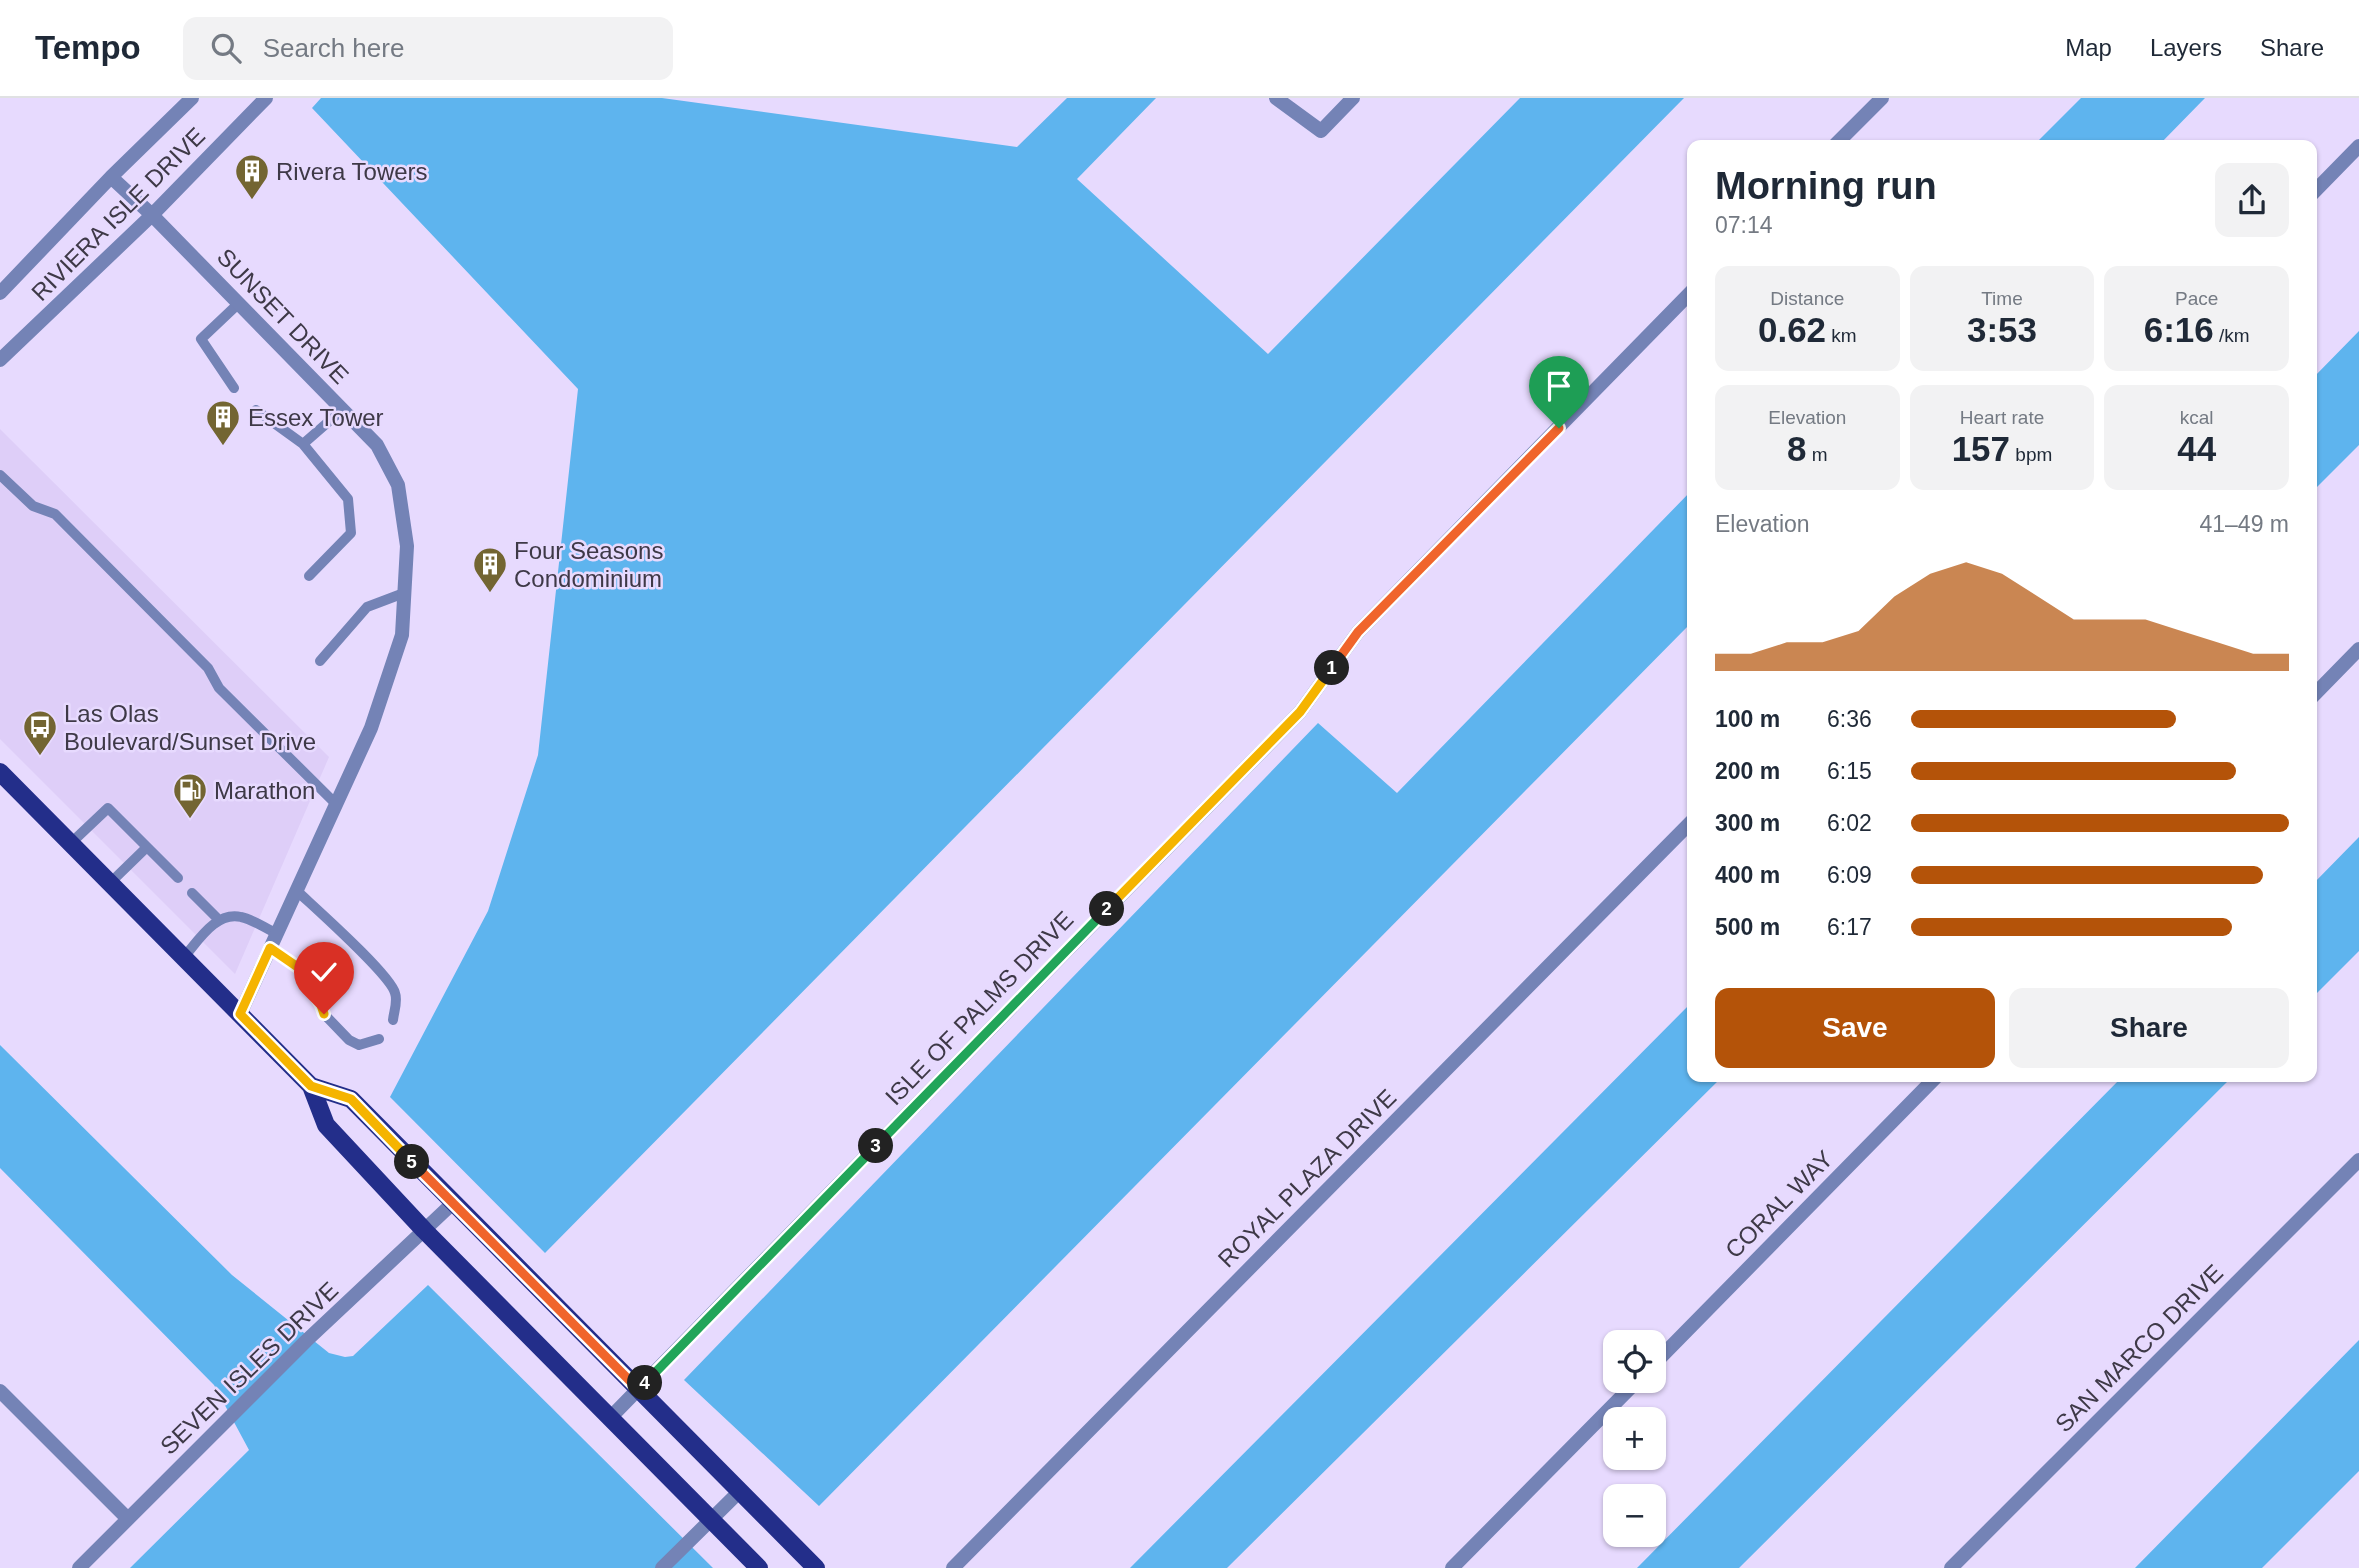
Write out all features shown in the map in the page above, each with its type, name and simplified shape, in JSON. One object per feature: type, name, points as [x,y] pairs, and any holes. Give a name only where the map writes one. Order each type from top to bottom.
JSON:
[{"type":"main road","points":[[0,772],[311,1086],[326,1125],[424,1230],[759,1568]]},
{"type":"main road","points":[[311,1086],[351,1099],[816,1568]]},
{"type":"street","name":"RIVIERA ISLE DRIVE","points":[[0,293],[111,177],[192,98]]},
{"type":"street","name":"RIVIERA ISLE DRIVE","points":[[0,360],[152,215],[266,98]]},
{"type":"street","points":[[1276,98],[1321,131],[1353,98]]},
{"type":"street","points":[[1840,140],[1882,98]]},
{"type":"street","points":[[2317,189],[2359,146]]},
{"type":"street","name":"SUNSET DRIVE","points":[[111,177],[152,215],[377,445],[398,485],[407,547],[402,635],[371,728],[240,1014]]},
{"type":"street","name":"ISLE OF PALMS DRIVE","points":[[611,1418],[1300,712],[1358,632],[1687,296]]},
{"type":"street","points":[[2317,692],[2359,649]]},
{"type":"street","name":"ROYAL PLAZA DRIVE","points":[[953,1568],[1687,826]]},
{"type":"street","name":"CORAL WAY","points":[[1666,1352],[1931,1082]]},
{"type":"street","name":"SAN MARCO DRIVE","points":[[1951,1568],[2359,1160]]},
{"type":"street","name":"SEVEN ISLES DRIVE","points":[[79,1568],[306,1341],[453,1203]]},
{"type":"street","points":[[0,1391],[128,1519]]},
{"type":"street","points":[[1452,1568],[1625,1393]]},
{"type":"street","points":[[663,1568],[740,1491]]},
{"type":"lane","points":[[234,387],[201,339],[239,304]]},
{"type":"lane","points":[[256,410],[303,444],[348,499],[351,533],[309,576]]},
{"type":"lane","points":[[303,444],[342,410]]},
{"type":"lane","points":[[0,475],[33,506],[55,514],[208,668],[219,688],[336,804]]},
{"type":"lane","points":[[320,661],[367,607],[404,593]]},
{"type":"lane","points":[[71,843],[108,808],[178,878]]},
{"type":"lane","points":[[110,883],[147,847]]},
{"type":"lane","points":[[296,890],[393,986],[397,996],[393,1020]]},
{"type":"lane","points":[[192,893],[219,920]]},
{"type":"lane","points":[[184,957],[219,920],[228,917],[241,917],[276,933]]},
{"type":"lane","points":[[270,948],[299,968],[324,1014],[349,1040],[359,1045],[379,1039]]},
{"type":"shaded area","points":[[0,429],[329,757],[235,974],[0,739]]},
{"type":"water","points":[[321,98],[662,98],[1017,147],[1067,98],[1156,98],[1077,179],[1268,354],[1520,98],[1684,98],[545,1253],[390,1097],[488,911],[538,755],[578,389],[312,108]]},
{"type":"water","points":[[2081,98],[2205,98],[2164,140],[2039,140]]},
{"type":"water","points":[[2359,331],[2359,445],[2317,487],[2317,374]]},
{"type":"water","points":[[1687,495],[1687,627],[819,1506],[684,1380],[1318,723],[1397,793]]},
{"type":"water","points":[[2359,837],[2359,951],[2317,993],[2317,880]]},
{"type":"water","points":[[1687,1007],[1687,1082],[1717,1082],[1227,1568],[1130,1568]]},
{"type":"water","points":[[0,1045],[232,1275],[329,1353],[353,1356],[428,1285],[713,1568],[130,1568],[249,1450],[214,1385],[0,1168]]},
{"type":"water","points":[[2117,1082],[2227,1082],[1739,1568],[1637,1568],[1658,1547],[1666,1547],[1666,1539]]},
{"type":"water","points":[[2359,1340],[2359,1471],[2262,1568],[2135,1568]]},
{"type":"place","name":"Rivera Towers","points":[[252,201]]},
{"type":"place","name":"Essex Tower","points":[[223,447]]},
{"type":"place","name":"Four Seasons Condominium","points":[[490,594]]},
{"type":"place","name":"Las Olas Boulevard/Sunset Drive","points":[[40,757]]},
{"type":"place","name":"Marathon","points":[[190,820]]},
{"type":"route","points":[[324,1014],[299,968],[270,948],[240,1014],[311,1086],[351,1099],[639,1390],[1300,712],[1358,632],[1559,428]]}]
